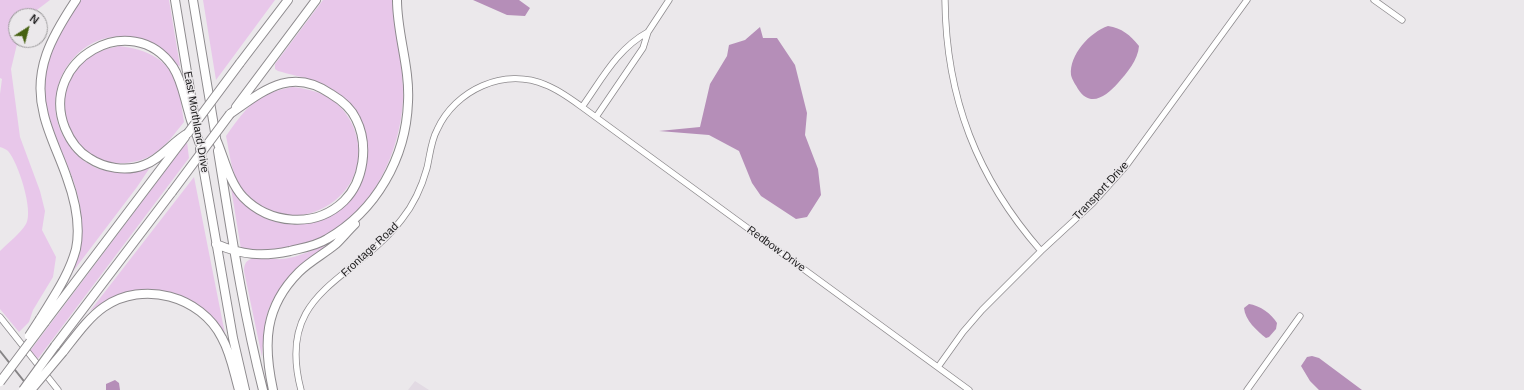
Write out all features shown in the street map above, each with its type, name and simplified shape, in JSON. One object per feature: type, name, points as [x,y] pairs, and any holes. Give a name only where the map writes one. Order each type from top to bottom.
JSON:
[{"type":"highway","points":[[0,382],[18,358],[42,320],[67,275],[76,248],[78,223],[74,195],[44,116],[40,95],[41,73],[45,53],[57,28],[76,0]]},
{"type":"highway","name":"East Morthland Drive","points":[[175,0],[216,244],[233,338],[245,390]]},
{"type":"highway","points":[[193,0],[235,252],[254,355],[263,390]]},
{"type":"highway","points":[[42,320],[188,133],[287,0]]},
{"type":"highway","points":[[22,390],[230,114],[246,99],[316,0]]},
{"type":"highway","points":[[274,390],[266,350],[268,328],[274,308],[285,289],[300,271],[336,244],[356,223],[384,185],[396,161],[403,137],[408,103],[408,72],[397,0]]},
{"type":"highway","points":[[188,133],[175,141],[158,157],[143,165],[120,169],[99,164],[81,153],[68,135],[60,116],[60,95],[66,76],[78,60],[96,47],[115,41],[131,41],[150,47],[164,57],[177,75],[199,142]]},
{"type":"highway","points":[[216,139],[232,179],[242,196],[267,215],[283,220],[303,220],[333,210],[344,201],[356,183],[363,164],[364,142],[356,119],[343,102],[321,87],[301,82],[280,83],[246,99]]},
{"type":"highway","points":[[216,244],[235,252],[274,254],[306,248],[350,224],[373,201]]},
{"type":"highway","points":[[31,390],[92,318],[104,307],[118,300],[137,295],[165,296],[179,299],[196,308],[210,320],[222,337],[230,358],[239,390]]},
{"type":"street","points":[[596,117],[643,48],[648,32],[670,0]]},
{"type":"street","points":[[945,0],[948,52],[955,91],[967,132],[996,192],[1011,215],[1041,251]]},
{"type":"street","name":"Transport Drive","points":[[938,367],[963,332],[982,310],[1041,251],[1093,203],[1126,166],[1247,0]]},
{"type":"street","points":[[1374,0],[1402,20]]},
{"type":"street","points":[[582,107],[619,53],[632,41],[648,32]]},
{"type":"street","name":"Frontage Road","points":[[301,390],[295,358],[295,344],[302,317],[322,293],[379,244],[404,218],[422,185],[436,131],[443,117],[453,105],[480,86],[497,81],[520,80],[545,85],[582,107]]},
{"type":"street","name":"Redbow Drive","points":[[582,107],[969,390]]},
{"type":"street","points":[[1247,390],[1300,316]]},
{"type":"street","points":[[0,317],[58,390]]},
{"type":"shaded area","points":[[0,0],[50,0],[40,8],[8,8],[8,48],[16,48],[11,69],[20,137],[40,191],[45,211],[42,230],[56,257],[53,277],[33,310],[29,322],[19,332],[0,309],[0,251],[26,224],[28,209],[24,187],[16,165],[8,151],[0,147],[0,94],[2,79],[0,78]]},
{"type":"shaded area","points":[[81,0],[169,0],[180,66],[176,65],[161,51],[148,42],[121,36],[100,40],[83,49],[69,64],[60,81],[56,101],[58,122],[67,142],[81,158],[99,169],[105,170],[125,170],[151,166],[137,187],[71,274],[81,228],[79,200],[74,182],[49,118],[45,102],[44,84],[47,64],[52,47],[70,15]]},
{"type":"shaded area","points":[[203,0],[275,0],[216,80]]},
{"type":"shaded area","points":[[323,0],[392,0],[403,88],[400,126],[393,151],[383,175],[369,197],[352,217],[332,232],[309,244],[283,250],[267,251],[241,249],[231,188],[241,200],[261,216],[279,223],[308,223],[326,218],[334,213],[356,188],[366,167],[367,154],[359,128],[350,106],[344,98],[318,82],[275,69],[275,64]]},
{"type":"shaded area","points":[[473,0],[519,0],[530,8],[525,16],[507,15]]},
{"type":"shaded area","points":[[1108,26],[1122,30],[1129,35],[1139,46],[1137,56],[1132,66],[1114,88],[1099,98],[1088,98],[1083,95],[1073,81],[1071,67],[1077,52],[1082,45],[1094,33]]},
{"type":"shaded area","points":[[760,27],[763,38],[777,38],[795,65],[807,113],[805,135],[818,169],[821,195],[807,217],[796,219],[761,196],[752,183],[739,151],[709,135],[659,131],[700,127],[710,84],[727,56],[729,45],[745,40]]},
{"type":"shaded area","points":[[119,46],[129,47],[156,57],[169,70],[178,88],[184,122],[167,143],[155,153],[141,160],[126,163],[107,162],[91,155],[78,143],[69,127],[65,110],[65,93],[71,76],[83,61],[96,53]]},
{"type":"shaded area","points":[[292,87],[319,93],[340,106],[351,122],[358,148],[356,171],[345,190],[328,205],[308,214],[285,215],[263,207],[243,190],[233,171],[226,136],[253,103],[269,94]]},
{"type":"shaded area","points":[[187,142],[189,158],[37,360],[30,351]]},
{"type":"shaded area","points":[[194,177],[226,339],[207,315],[163,292],[139,290],[127,293],[115,297],[90,311]]},
{"type":"shaded area","points":[[330,242],[301,266],[276,294],[266,318],[262,357],[244,271],[245,264],[247,261],[255,258],[283,259],[295,256]]},
{"type":"shaded area","points":[[1249,304],[1265,310],[1277,323],[1276,329],[1269,337],[1266,338],[1255,329],[1249,321],[1244,308]]},
{"type":"shaded area","points":[[1312,356],[1319,358],[1362,390],[1319,390],[1310,381],[1301,366],[1307,357]]},
{"type":"shaded area","points":[[115,380],[119,383],[120,390],[106,390],[106,384]]},
{"type":"shaded area","points":[[415,381],[429,390],[408,390]]},
{"type":"railway","points":[[0,351],[31,390]]}]
